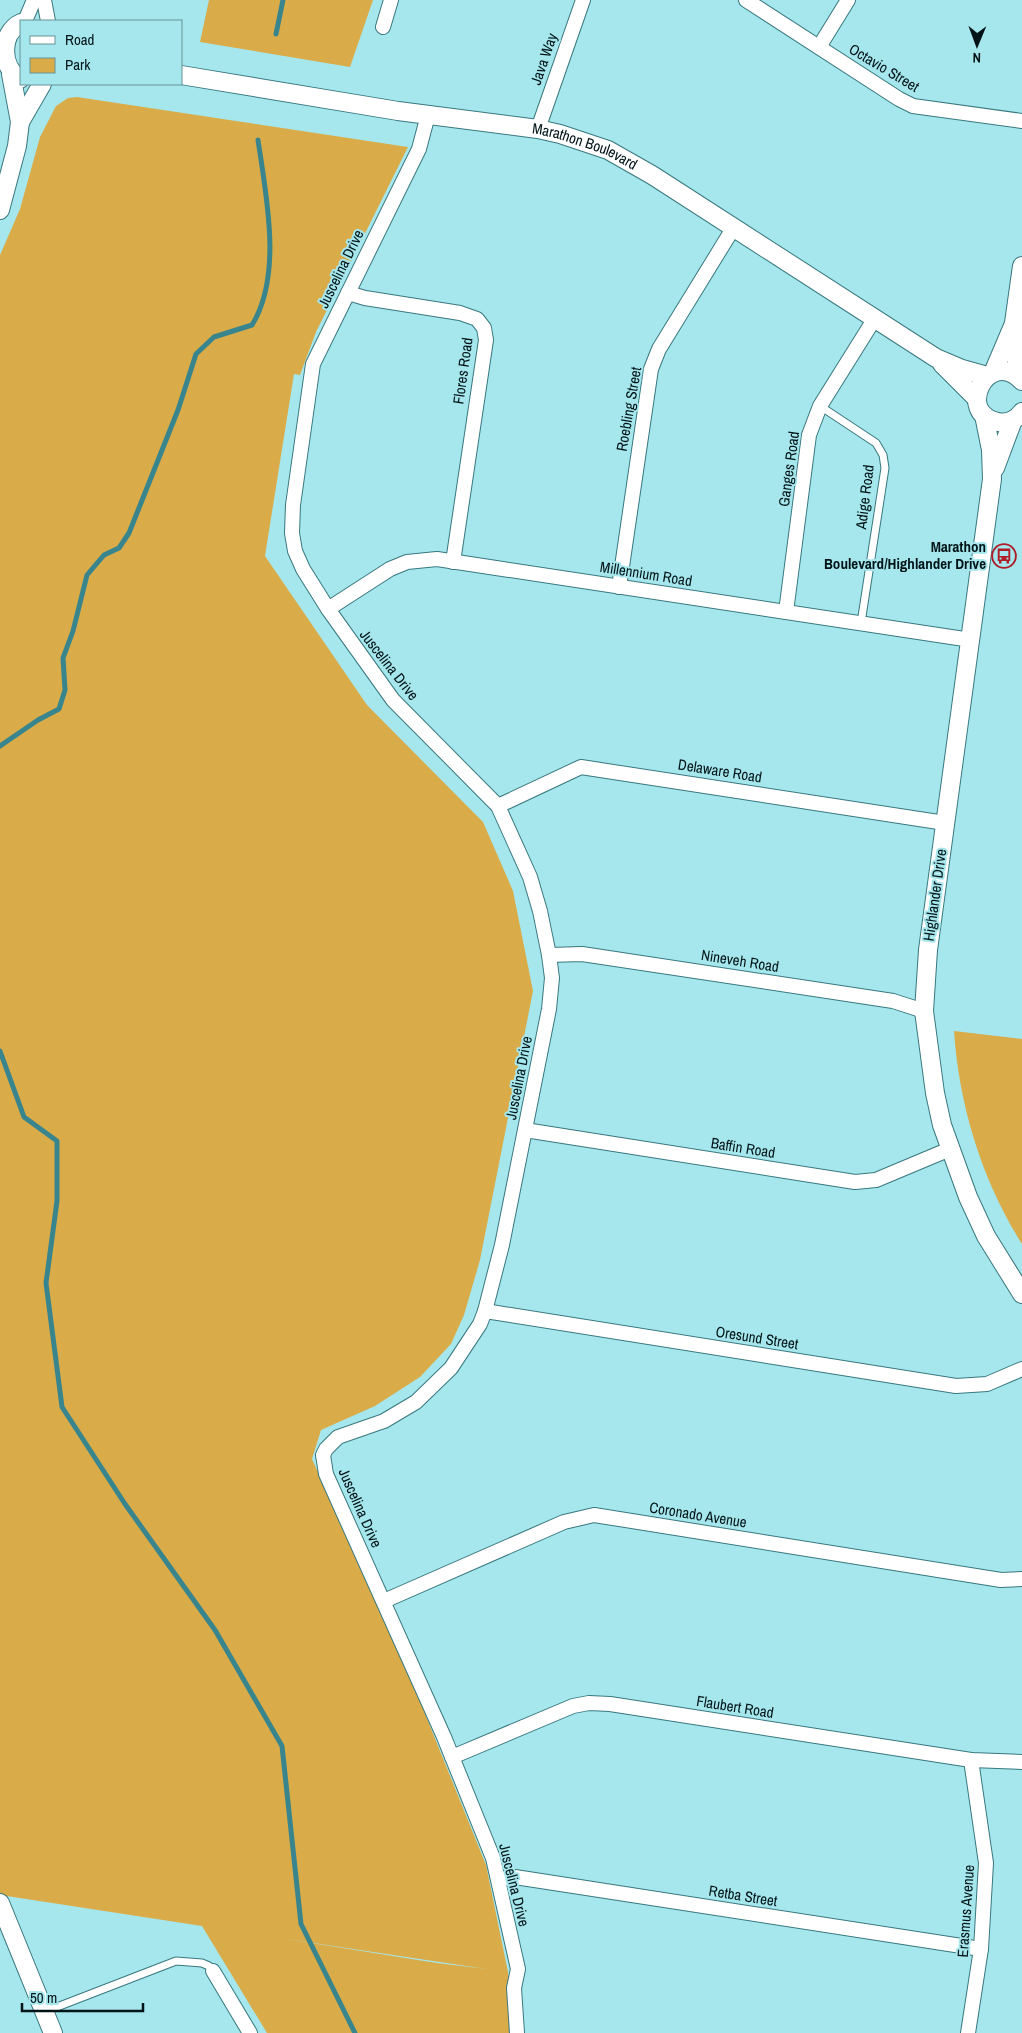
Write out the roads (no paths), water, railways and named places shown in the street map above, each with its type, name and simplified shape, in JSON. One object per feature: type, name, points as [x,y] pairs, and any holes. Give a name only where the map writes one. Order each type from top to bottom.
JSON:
[{"type":"street","points":[[25,20],[34,0]]},
{"type":"street","points":[[44,0],[48,20]]},
{"type":"street","points":[[383,27],[391,0]]},
{"type":"street","name":"Java Way","points":[[538,129],[583,0]]},
{"type":"street","name":"Octavio Street","points":[[746,0],[899,99],[913,106],[1022,121]]},
{"type":"street","points":[[819,47],[848,0]]},
{"type":"street","points":[[0,210],[17,146],[20,122],[9,71],[1,57],[0,48],[3,38],[10,28]]},
{"type":"street","name":"Marathon Boulevard","points":[[182,76],[428,115],[538,129],[608,150],[652,174],[936,358],[962,369],[990,374],[1010,373],[1020,379]]},
{"type":"street","points":[[20,122],[41,85]]},
{"type":"street","name":"Juscelina Drive","points":[[428,115],[418,149],[314,364],[293,505],[292,533],[295,551],[303,569],[328,609],[393,700],[498,806],[530,877],[550,955],[552,978],[549,1009],[502,1245],[485,1311],[462,1353],[451,1368],[426,1394],[407,1408],[384,1421],[338,1438],[326,1449],[323,1455],[326,1474],[384,1600],[494,1858],[518,1969],[514,1988],[517,2033]]},
{"type":"street","name":"Roebling Street","points":[[619,586],[651,369],[659,349],[734,227]]},
{"type":"street","points":[[1020,379],[1014,323],[1022,266]]},
{"type":"street","name":"Flores Road","points":[[348,293],[365,298],[460,313],[478,319],[484,328],[486,340],[453,562]]},
{"type":"street","name":"Ganges Road","points":[[786,612],[809,435],[820,406],[876,318]]},
{"type":"street","points":[[976,398],[979,386],[990,374],[1014,323]]},
{"type":"street","name":"Marathon Boulevard","points":[[936,358],[976,398]]},
{"type":"street","name":"Highlander Drive","points":[[976,398],[984,415],[991,450],[992,479],[928,950],[924,1011],[935,1093],[950,1149],[986,1236],[1022,1294]]},
{"type":"street","points":[[984,415],[998,422],[1019,416]]},
{"type":"street","name":"Highlander Drive","points":[[992,479],[1019,416]]},
{"type":"street","name":"Millennium Road","points":[[328,609],[390,569],[407,562],[437,559],[971,640]]},
{"type":"street","name":"Delaware Road","points":[[498,806],[581,767],[945,823]]},
{"type":"street","name":"Nineveh Road","points":[[550,955],[582,954],[893,1001],[924,1011]]},
{"type":"street","name":"Baffin Road","points":[[525,1130],[855,1182],[876,1180],[950,1149]]},
{"type":"street","name":"Oresund Street","points":[[485,1311],[956,1386],[987,1384],[1022,1369]]},
{"type":"street","name":"Coronado Avenue","points":[[384,1600],[564,1522],[594,1515],[1002,1580],[1022,1579]]},
{"type":"street","name":"Flaubert Road","points":[[452,1757],[572,1706],[589,1703],[610,1704],[971,1760],[1022,1762]]},
{"type":"street","name":"Erasmus Avenue","points":[[968,2033],[981,1949],[986,1863],[971,1760]]},
{"type":"street","name":"Retba Street","points":[[499,1879],[515,1877],[981,1949]]},
{"type":"street","points":[[0,1903],[53,2033]]},
{"type":"street","points":[[213,1971],[250,2033]]},
{"type":"lane","name":"Adige Road","points":[[820,406],[876,443],[883,455],[885,468],[861,623]]},
{"type":"lane","points":[[43,2012],[176,1961],[202,1963],[209,1966],[213,1971]]},
{"type":"waterway","points":[[276,34],[283,0]]},
{"type":"waterway","points":[[0,746],[38,720],[59,709],[65,690],[63,658],[73,631],[87,575],[104,555],[119,548],[129,533],[178,410],[196,354],[214,337],[252,325],[261,305],[267,283],[270,259],[270,234],[258,140]]},
{"type":"waterway","points":[[0,1051],[24,1117],[57,1141],[57,1201],[46,1283],[62,1407],[125,1504],[215,1630],[282,1746],[301,1924],[355,2033]]},
{"type":"place","name":"Marathon Boulevard/Highlander Drive","points":[[1004,556]]}]
